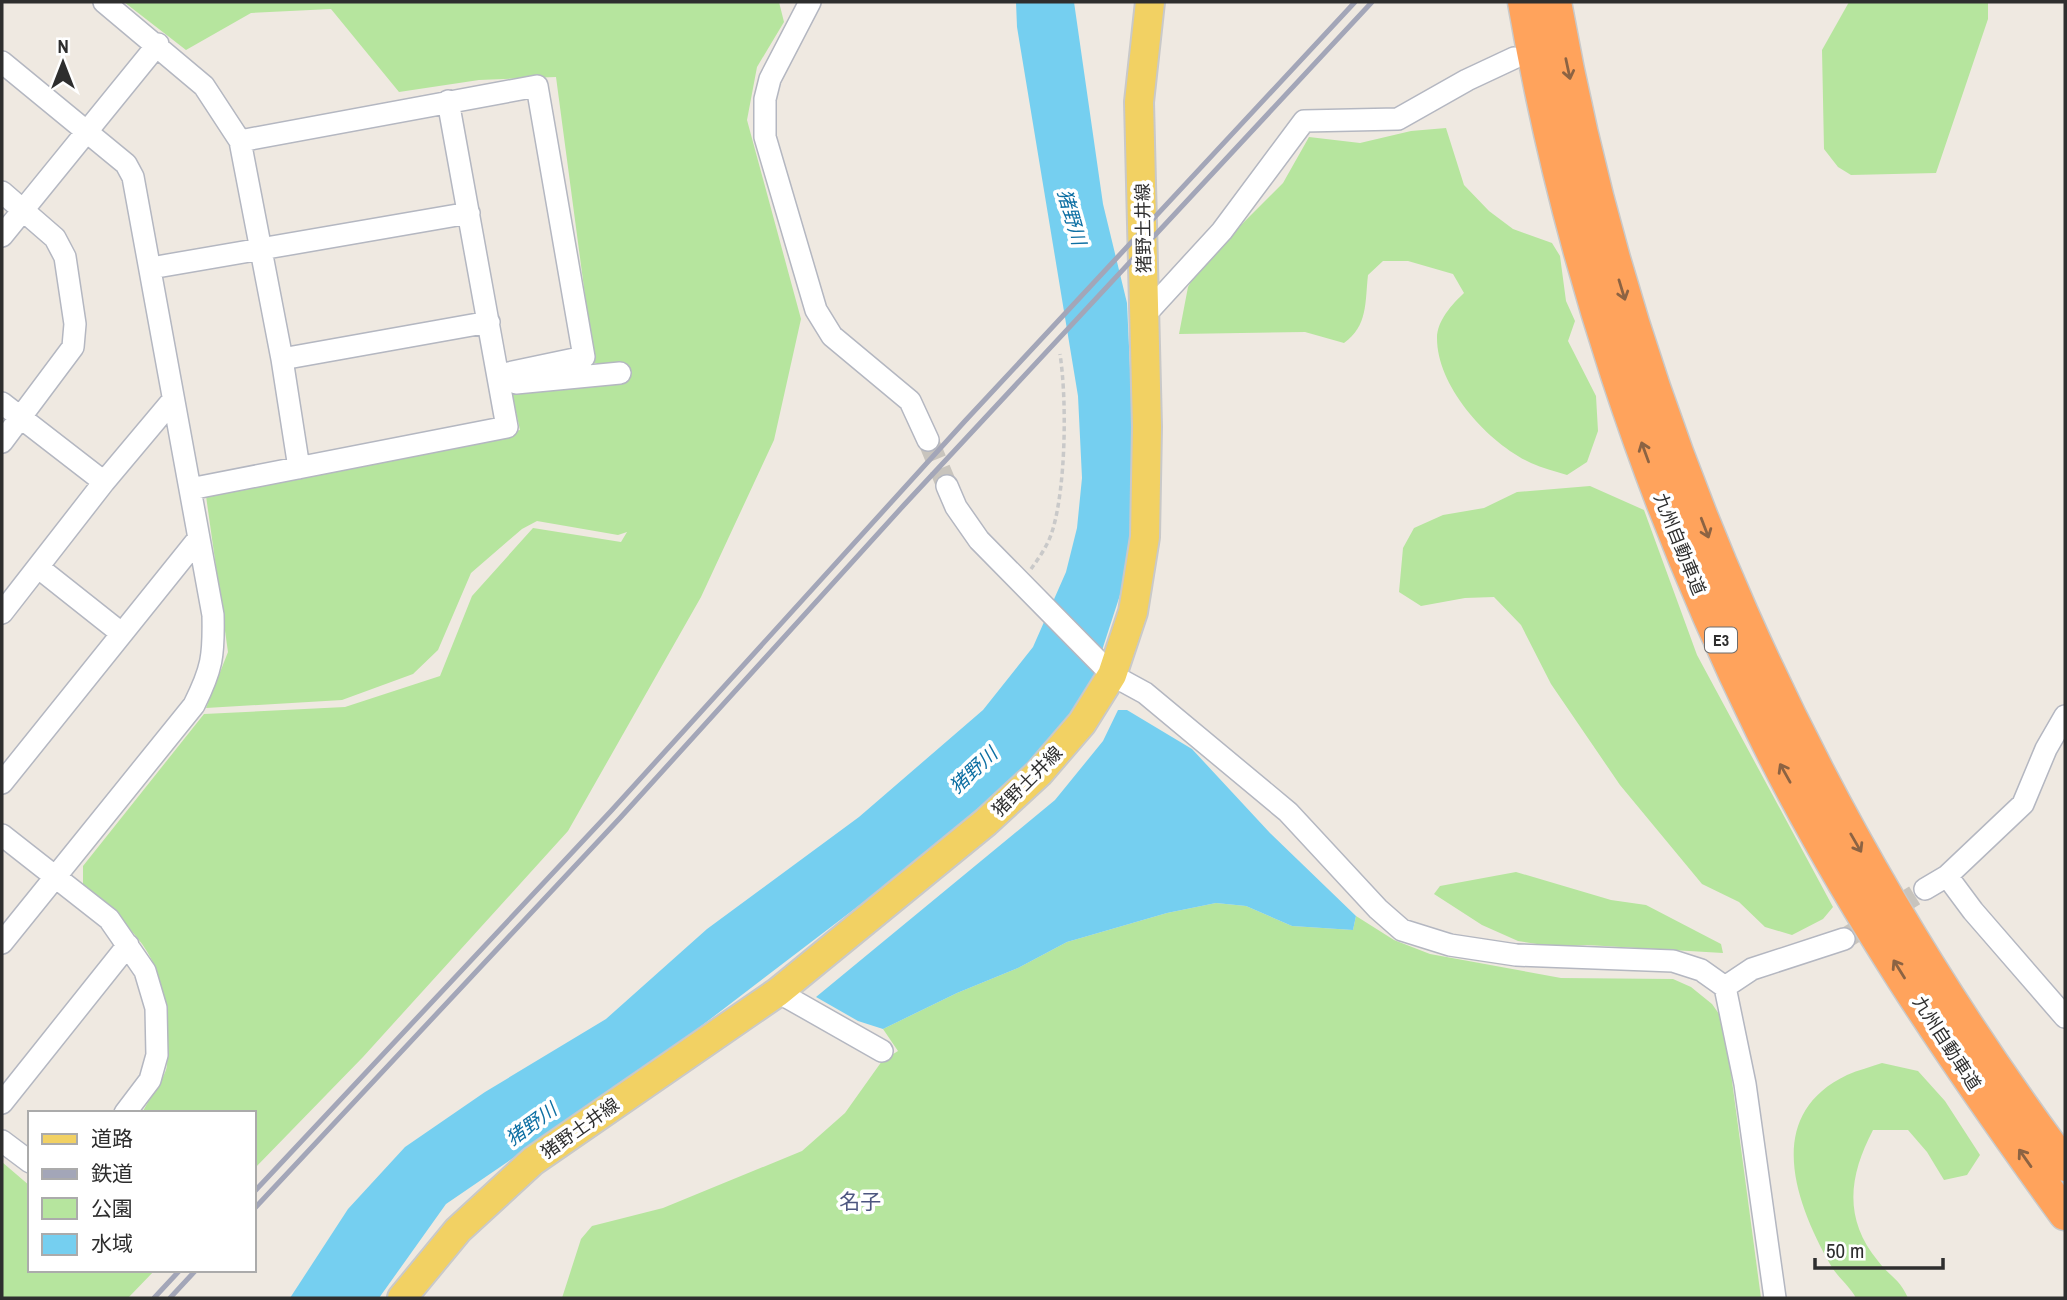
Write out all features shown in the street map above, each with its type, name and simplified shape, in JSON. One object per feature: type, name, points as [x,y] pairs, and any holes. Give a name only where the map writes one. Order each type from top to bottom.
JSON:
[{"type":"highway","name":"九州自動車道","points":[[1524,2],[1536,74],[1589,292],[1661,498],[1708,612],[1762,731],[1858,905],[1965,1071],[2065,1214]]},
{"type":"highway","name":"九州自動車道","points":[[1555,2],[1578,117],[1620,285],[1659,407],[1717,561],[1788,716],[1884,891],[1937,977],[2065,1165]]},
{"type":"main road","name":"猪野土井線","points":[[402,1298],[458,1230],[533,1161],[778,992],[945,857],[1039,773],[1082,723],[1105,667],[1133,612],[1145,537],[1145,315],[1139,102],[1145,23],[1150,2]]},
{"type":"street","points":[[104,2],[158,44],[204,86],[240,141],[282,359],[299,468]]},
{"type":"street","points":[[810,2],[770,79],[765,99],[765,137],[816,310],[832,336],[910,401],[928,440]]},
{"type":"street","points":[[2,236],[158,44]]},
{"type":"street","points":[[1145,315],[1222,231],[1304,121],[1398,119],[1514,58]]},
{"type":"street","points":[[2,62],[126,164],[133,177],[213,615],[211,673],[194,705],[2,943]]},
{"type":"street","points":[[240,141],[537,86],[584,357],[500,380]]},
{"type":"street","points":[[190,489],[507,427],[448,101]]},
{"type":"street","points":[[2,192],[55,238],[65,257],[75,324],[74,346],[2,442]]},
{"type":"street","points":[[151,268],[469,213]]},
{"type":"street","points":[[282,359],[489,322]]},
{"type":"street","points":[[500,380],[620,373]]},
{"type":"street","points":[[2,613],[104,482],[172,401]]},
{"type":"street","points":[[2,403],[104,482]]},
{"type":"street","points":[[947,486],[956,508],[979,540],[1105,667],[1145,693],[1288,812],[1378,909],[1402,930],[1450,945],[1516,955],[1673,961],[1702,970],[1725,987],[1745,1084],[1775,1298]]},
{"type":"street","points":[[2,783],[198,538]]},
{"type":"street","points":[[39,568],[121,633]]},
{"type":"street","points":[[1925,889],[1947,876],[2023,804],[2046,749],[2065,716]]},
{"type":"street","points":[[2,835],[109,919],[145,971],[156,1008],[157,1055],[150,1080],[127,1111]]},
{"type":"street","points":[[1947,876],[1973,911],[2065,1017]]},
{"type":"street","points":[[1725,987],[1752,969],[1844,939]]},
{"type":"street","points":[[2,1103],[128,945]]},
{"type":"street","points":[[778,992],[883,1051]]},
{"type":"street","points":[[2,1140],[28,1160]]},
{"type":"path","points":[[1025,585],[1052,532],[1059,492],[1064,382],[1060,354]]},
{"type":"green space","points":[[124,2],[779,2],[784,22],[757,67],[747,120],[801,319],[774,440],[701,597],[568,831],[363,1057],[256,1167],[256,1111],[143,1111],[167,1066],[165,1006],[161,984],[145,948],[133,933],[83,888],[83,866],[204,714],[345,707],[440,676],[472,596],[533,528],[621,542],[627,532],[618,535],[537,521],[522,529],[471,573],[438,650],[413,674],[342,700],[206,708],[228,652],[206,496],[520,430],[512,394],[595,387],[592,368],[610,364],[594,363],[556,77],[479,80],[399,92],[331,9],[251,13],[186,50]]},
{"type":"green space","points":[[1849,2],[1988,2],[1988,19],[1936,173],[1851,175],[1838,167],[1824,149],[1822,50]]},
{"type":"green space","points":[[1446,128],[1464,185],[1489,211],[1513,229],[1552,243],[1560,256],[1566,301],[1575,321],[1568,341],[1596,396],[1598,431],[1587,462],[1567,475],[1535,465],[1498,442],[1482,428],[1455,394],[1439,357],[1437,338],[1442,319],[1464,293],[1453,274],[1408,261],[1383,261],[1368,275],[1364,313],[1357,329],[1344,343],[1305,332],[1179,334],[1188,287],[1200,266],[1283,183],[1309,137],[1360,143],[1411,131]]},
{"type":"green space","points":[[1590,486],[1644,510],[1697,655],[1833,907],[1823,919],[1792,935],[1765,927],[1739,902],[1702,884],[1620,785],[1551,684],[1521,625],[1494,597],[1465,598],[1421,606],[1399,592],[1403,548],[1414,528],[1443,515],[1484,508],[1517,492]]},
{"type":"green space","points":[[1516,872],[1611,900],[1646,905],[1721,944],[1723,953],[1587,945],[1556,947],[1518,941],[1482,925],[1434,894],[1440,886]]},
{"type":"green space","points":[[1216,903],[1246,906],[1292,926],[1353,930],[1356,916],[1394,940],[1430,954],[1561,978],[1673,979],[1691,987],[1712,1004],[1724,1021],[1761,1298],[562,1298],[581,1239],[592,1226],[663,1208],[802,1151],[845,1113],[882,1061],[898,1051],[883,1029],[957,993],[1018,968],[1067,942],[1167,913]]},
{"type":"green space","points":[[1882,1063],[1918,1071],[1945,1101],[1980,1155],[1967,1175],[1944,1180],[1927,1152],[1908,1130],[1873,1130],[1855,1180],[1855,1213],[1867,1245],[1908,1298],[1856,1298],[1833,1269],[1806,1214],[1794,1161],[1795,1136],[1804,1113],[1821,1092],[1847,1075]]},
{"type":"green space","points":[[2,1162],[28,1184],[28,1272],[153,1272],[128,1298],[2,1298]]},
{"type":"water","name":"猪野川","points":[[1016,2],[1074,2],[1103,204],[1127,303],[1135,478],[1133,555],[1093,678],[1075,708],[1016,776],[903,872],[658,1059],[446,1204],[379,1298],[290,1298],[348,1209],[405,1147],[485,1092],[606,1019],[707,929],[859,817],[983,710],[1033,647],[1066,572],[1077,528],[1082,478],[1078,396],[1017,27]]},
{"type":"water","points":[[1118,710],[1127,710],[1192,749],[1270,833],[1356,916],[1353,930],[1292,926],[1246,906],[1216,903],[1167,913],[1067,942],[1018,968],[957,993],[883,1029],[858,1021],[816,997],[1055,800],[1103,741]]},
{"type":"tunnel","points":[[928,440],[947,486]]},
{"type":"tunnel","points":[[1844,939],[1925,889]]},
{"type":"railway","points":[[256,1190],[611,811],[965,421],[1355,2]]},
{"type":"railway","points":[[256,1207],[620,818],[904,505],[1372,2]]},
{"type":"railway","points":[[154,1298],[178,1272]]},
{"type":"railway","points":[[170,1298],[194,1272]]},
{"type":"district","name":"名子","points":[[860,1201]]}]
